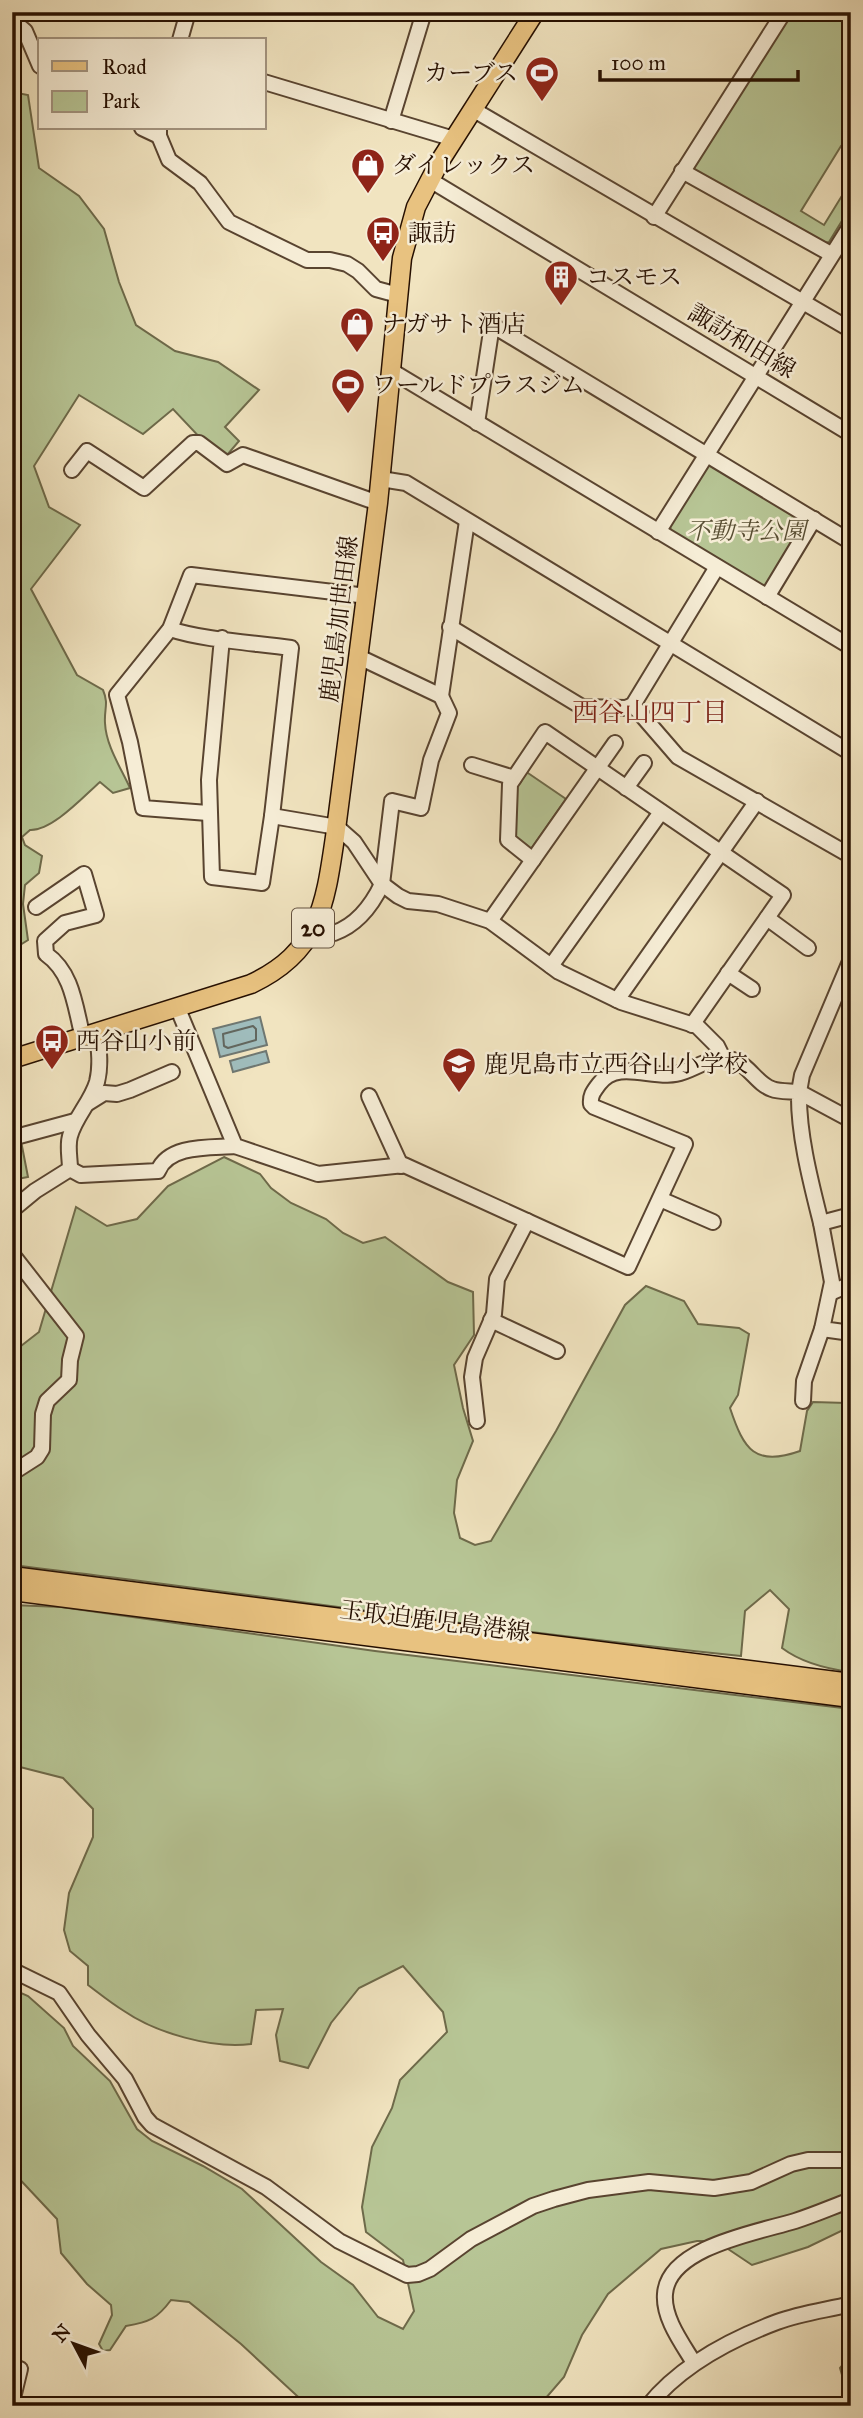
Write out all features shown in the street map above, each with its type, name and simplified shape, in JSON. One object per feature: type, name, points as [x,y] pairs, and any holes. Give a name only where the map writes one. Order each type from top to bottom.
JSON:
[{"type":"main road","name":"鹿児島加世田線","points":[[12,1059],[178,1009],[266,977],[282,968],[299,951],[311,932],[327,889],[337,827],[381,479],[402,258],[416,207],[430,180],[535,12]]},
{"type":"main road","name":"玉取迫鹿児島港線","points":[[12,1576],[378,1631]]},
{"type":"main road","name":"玉取迫鹿児島港線","points":[[12,1591],[570,1655],[851,1683]]},
{"type":"main road","name":"玉取迫鹿児島港線","points":[[570,1655],[851,1698]]},
{"type":"street","points":[[181,38],[188,12]]},
{"type":"street","points":[[391,121],[424,12]]},
{"type":"street","points":[[654,217],[784,12]]},
{"type":"street","points":[[12,20],[25,31],[38,61]]},
{"type":"street","points":[[266,83],[454,139]]},
{"type":"street","points":[[474,110],[851,330]]},
{"type":"street","points":[[159,132],[169,160],[200,183],[229,222],[307,260],[330,260],[347,264],[376,289],[398,295]]},
{"type":"street","points":[[682,171],[831,254]]},
{"type":"street","name":"諏訪和田線","points":[[430,180],[851,434]]},
{"type":"street","points":[[658,532],[754,375],[851,225]]},
{"type":"street","points":[[477,423],[492,325],[851,542]]},
{"type":"street","points":[[390,370],[851,647]]},
{"type":"street","points":[[72,470],[87,452],[145,488],[193,443],[199,443],[227,464],[243,455],[378,503]]},
{"type":"street","points":[[381,479],[406,484],[851,752]]},
{"type":"street","points":[[767,597],[814,519]]},
{"type":"street","points":[[311,932],[332,934],[357,920],[370,906],[382,884],[392,801],[421,808],[430,760],[449,713],[441,696],[467,521]]},
{"type":"street","points":[[450,626],[582,707],[626,708],[633,705],[716,567]]},
{"type":"street","points":[[208,813],[143,808],[131,742],[117,695],[170,628],[191,575],[367,596]]},
{"type":"street","points":[[170,628],[181,632],[291,648],[262,883],[212,877],[209,780],[222,638]]},
{"type":"street","points":[[359,657],[441,696]]},
{"type":"street","points":[[633,705],[678,757],[851,856]]},
{"type":"street","points":[[533,860],[508,839],[510,784],[545,732],[783,894],[692,1025]]},
{"type":"street","points":[[490,921],[615,743]]},
{"type":"street","points":[[626,788],[644,763]]},
{"type":"street","points":[[471,765],[514,778]]},
{"type":"street","points":[[617,1000],[757,801]]},
{"type":"street","points":[[551,966],[661,812]]},
{"type":"street","points":[[272,816],[337,827],[354,842],[382,884],[408,901],[439,904],[490,921],[559,972],[617,1000],[692,1025],[710,1038],[723,1058]]},
{"type":"street","points":[[36,907],[84,874],[96,915],[65,923],[45,941],[46,954],[58,962],[67,977],[100,1065],[96,1085],[75,1121],[69,1138],[70,1169]]},
{"type":"street","points":[[767,918],[808,948]]},
{"type":"street","points":[[803,1401],[804,1381],[822,1329],[832,1282],[811,1183],[799,1106],[800,1078],[851,959]]},
{"type":"street","points":[[728,973],[752,989]]},
{"type":"street","points":[[178,1009],[235,1146]]},
{"type":"street","points":[[70,1169],[81,1175],[158,1171],[170,1156],[186,1151],[235,1146],[318,1174],[404,1165],[628,1267],[685,1144],[594,1107],[591,1104],[591,1095],[605,1077],[622,1071],[670,1075],[684,1072],[705,1061],[723,1058],[737,1062],[772,1090],[799,1092],[851,1120]]},
{"type":"street","points":[[87,1104],[104,1093],[117,1094],[130,1090],[172,1072]]},
{"type":"street","points":[[369,1096],[401,1166]]},
{"type":"street","points":[[12,1138],[75,1121]]},
{"type":"street","points":[[12,1210],[34,1191],[70,1169]]},
{"type":"street","points":[[660,1199],[713,1222]]},
{"type":"street","points":[[821,1223],[851,1216]]},
{"type":"street","points":[[477,1421],[472,1377],[475,1358],[494,1314],[497,1279],[527,1221]]},
{"type":"street","points":[[12,1254],[76,1336],[70,1360],[69,1380],[47,1401],[43,1414],[42,1449],[37,1457],[12,1473]]},
{"type":"street","points":[[830,1293],[851,1284]]},
{"type":"street","points":[[491,1320],[557,1351]]},
{"type":"street","points":[[822,1329],[851,1333]]},
{"type":"street","points":[[12,1970],[59,1993],[88,2035],[125,2079],[145,2117],[152,2124],[265,2187],[339,2241],[407,2274],[418,2274],[430,2269],[471,2239],[533,2206],[588,2190],[649,2182],[714,2188],[751,2182],[791,2164],[808,2160],[851,2160]]},
{"type":"street","points":[[694,2363],[666,2309],[664,2294],[669,2278],[678,2267],[696,2254],[722,2242],[851,2200]]},
{"type":"street","points":[[648,2406],[674,2376],[694,2363],[779,2321],[851,2304]]},
{"type":"street","points":[[12,2402],[20,2369]]},
{"type":"green space","points":[[791,12],[851,12],[851,151],[841,146],[801,211],[824,225],[851,181],[851,206],[829,242],[820,244],[693,171],[693,162]]},
{"type":"green space","points":[[12,92],[28,95],[39,168],[79,196],[104,229],[119,282],[136,325],[175,351],[218,362],[259,390],[225,427],[239,441],[222,461],[173,409],[143,434],[79,395],[34,466],[49,507],[80,525],[31,589],[77,675],[103,690],[108,740],[130,788],[113,793],[100,782],[57,819],[39,829],[30,830],[22,837],[25,845],[42,856],[39,873],[25,885],[23,904],[28,940],[12,950]]},
{"type":"green space","name":"不動寺公園","points":[[706,466],[712,466],[801,518],[803,525],[767,585],[760,587],[671,532],[670,526]]},
{"type":"green space","points":[[525,771],[566,799],[531,849],[515,838],[517,784]]},
{"type":"green space","points":[[21,1141],[28,1177],[12,1180],[12,1142]]},
{"type":"green space","points":[[224,1157],[260,1174],[271,1188],[291,1203],[326,1219],[343,1233],[363,1243],[385,1237],[448,1282],[473,1292],[474,1335],[454,1365],[473,1441],[457,1480],[454,1513],[460,1538],[475,1545],[491,1541],[556,1431],[625,1305],[646,1286],[684,1301],[698,1324],[739,1328],[749,1334],[738,1395],[730,1408],[741,1435],[753,1451],[772,1457],[800,1451],[807,1411],[813,1402],[847,1403],[851,1406],[851,1672],[815,1664],[782,1648],[789,1609],[770,1590],[745,1611],[741,1656],[12,1565],[12,1353],[39,1332],[76,1207],[107,1226],[137,1219],[168,1186]]},
{"type":"green space","points":[[12,1605],[61,1607],[375,1651],[851,1709],[851,2231],[845,2229],[808,2247],[752,2265],[716,2241],[697,2241],[661,2249],[608,2294],[582,2335],[564,2377],[539,2406],[308,2406],[241,2344],[189,2302],[171,2300],[152,2319],[126,2326],[110,2350],[103,2351],[99,2344],[112,2315],[111,2305],[87,2284],[61,2253],[57,2219],[12,2171],[12,1989],[28,1996],[64,2028],[73,2046],[110,2081],[137,2129],[152,2141],[242,2189],[321,2262],[353,2285],[378,2317],[403,2329],[414,2311],[403,2260],[366,2232],[362,2207],[372,2147],[392,2108],[400,2080],[447,2032],[443,2012],[403,1966],[359,1988],[331,2023],[308,2068],[280,2061],[276,2035],[283,2009],[256,2010],[251,2044],[202,2042],[137,2019],[88,1985],[88,1966],[70,1951],[64,1930],[69,1893],[93,1837],[93,1809],[63,1778],[12,1765]]},
{"type":"green space","points":[[851,2355],[851,2406],[840,2368]]},
{"type":"water","points":[[260,1017],[267,1045],[220,1057],[213,1029]]},
{"type":"water","points":[[266,1051],[269,1062],[233,1072],[230,1061]]},
{"type":"place","name":"カーブス","points":[[542,103]]},
{"type":"place","name":"ダイレックス","points":[[368,195]]},
{"type":"place","name":"諏訪","points":[[383,263]]},
{"type":"place","name":"コスモス","points":[[561,307]]},
{"type":"place","name":"ナガサト酒店","points":[[357,354]]},
{"type":"place","name":"ワールドプラスジム","points":[[348,415]]},
{"type":"place","name":"西谷山小前","points":[[52,1071]]},
{"type":"place","name":"鹿児島市立西谷山小学校","points":[[459,1094]]},
{"type":"district","name":"西谷山四丁目","points":[[650,712]]}]
